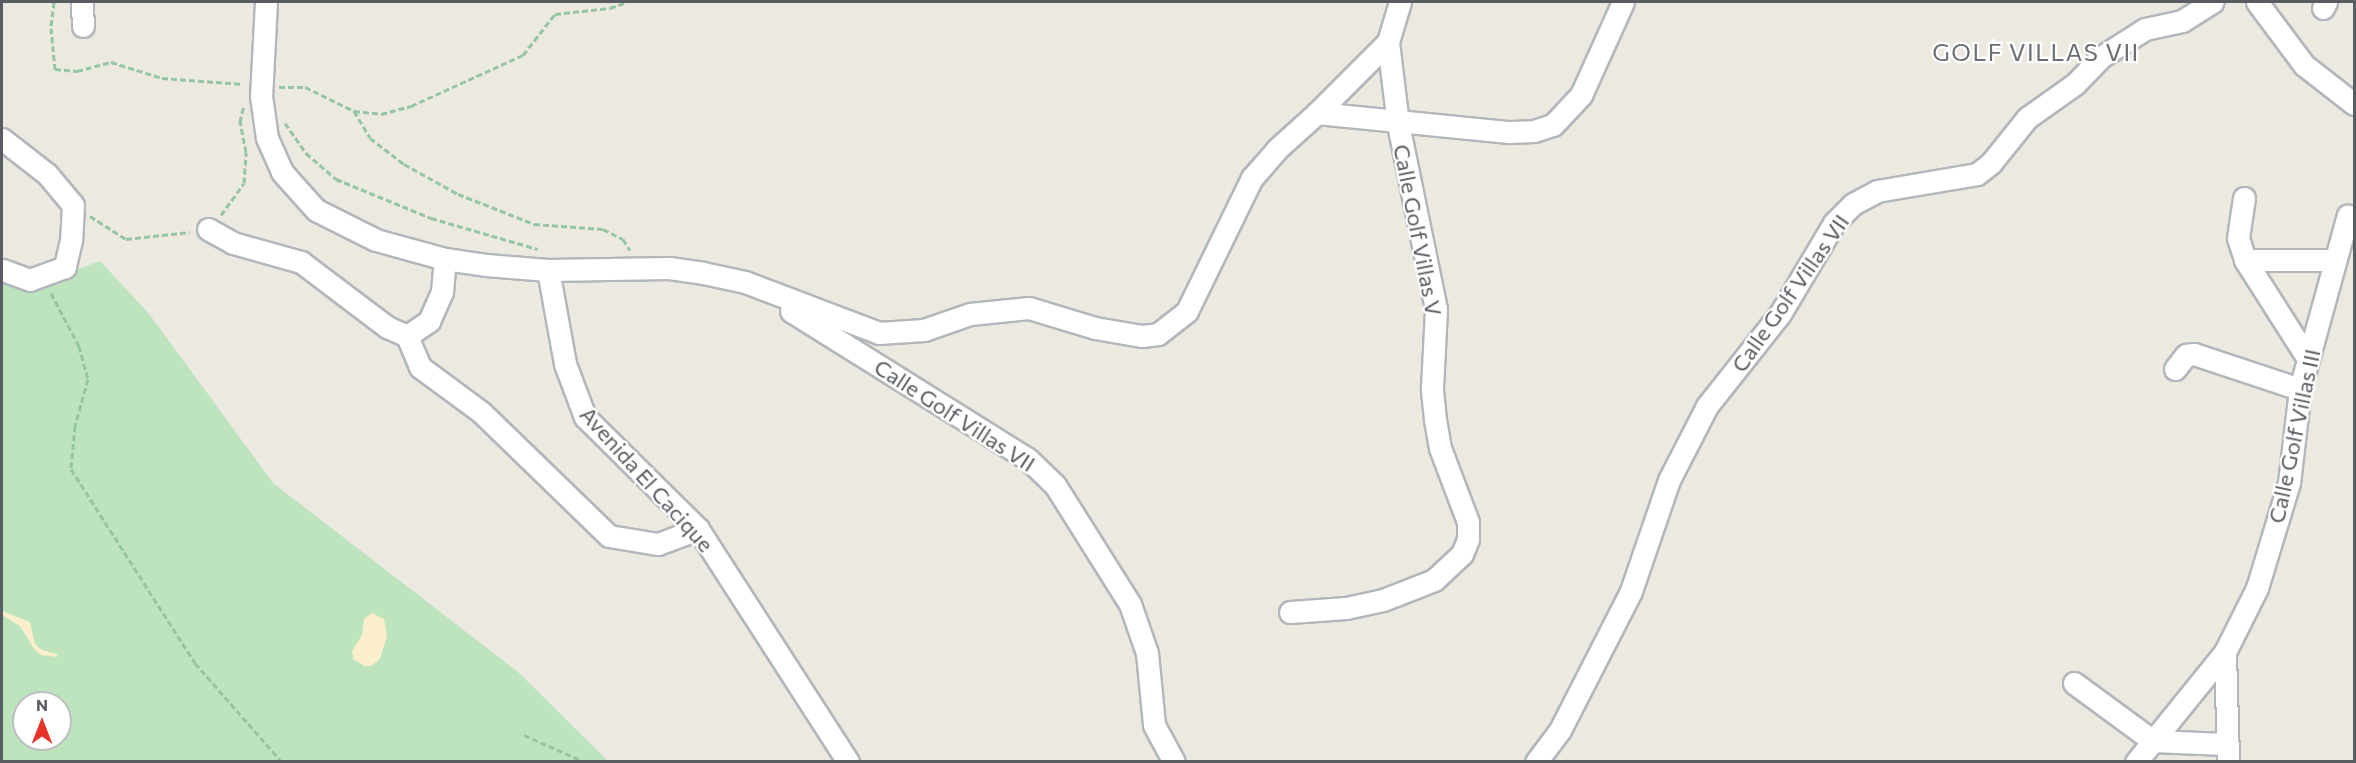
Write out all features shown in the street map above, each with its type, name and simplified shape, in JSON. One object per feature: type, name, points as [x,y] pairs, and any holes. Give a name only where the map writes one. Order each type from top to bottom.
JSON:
[{"type":"street","points":[[82,2],[83,26]]},
{"type":"street","points":[[266,2],[271,91],[267,138],[282,172],[316,210],[376,240],[445,259],[547,260],[634,268],[669,268],[745,282],[879,333],[924,330],[970,314],[1029,308],[1119,334],[1158,334],[1187,311],[1252,178],[1277,149],[1317,113],[1388,42]]},
{"type":"street","name":"Calle Golf Villas V","points":[[1290,612],[1346,608],[1383,600],[1434,580],[1462,554],[1468,539],[1468,522],[1437,429],[1432,388],[1436,309],[1398,124],[1388,42],[1400,2]]},
{"type":"street","points":[[1317,113],[1398,124],[1509,132],[1553,125],[1581,95],[1623,2]]},
{"type":"street","name":"Calle Golf Villas VII","points":[[1536,762],[1560,730],[1631,591],[1669,480],[1707,406],[1780,314],[1834,223],[1853,204],[1877,191],[1977,174],[1991,163],[2027,118],[2075,84],[2101,57],[2145,29],[2182,21],[2212,2]]},
{"type":"street","points":[[2257,2],[2304,65],[2355,104]]},
{"type":"street","points":[[2,139],[47,174],[73,206],[64,267],[30,280],[2,270]]},
{"type":"street","points":[[2244,198],[2238,238],[2245,260],[2308,359]]},
{"type":"street","name":"Calle Golf Villas III","points":[[2136,762],[2225,652],[2257,588],[2289,483],[2300,390],[2348,215]]},
{"type":"street","points":[[208,229],[233,243],[301,262],[387,327],[407,336],[420,367],[481,412],[609,536],[658,544],[698,529]]},
{"type":"street","points":[[407,336],[429,321],[442,292],[445,259]]},
{"type":"street","name":"Avenida El Cacique","points":[[547,260],[565,364],[585,417],[698,529],[848,762]]},
{"type":"street","points":[[2245,260],[2335,260]]},
{"type":"street","name":"Calle Golf Villas VII","points":[[745,282],[1028,459],[1054,485],[1130,604],[1147,653],[1154,725],[1174,762]]},
{"type":"street","points":[[2175,369],[2186,355],[2202,355],[2300,390]]},
{"type":"street","name":"Calle Golf Villas III","points":[[2225,652],[2227,753]]},
{"type":"street","points":[[2074,683],[2153,741],[2227,753]]},
{"type":"path","points":[[54,2],[51,28],[55,69],[77,71],[111,62],[162,78],[271,91],[305,87],[354,111],[381,114],[411,106],[523,55],[555,14],[610,8],[627,2]]},
{"type":"path","points":[[73,206],[126,239],[145,240],[208,229],[244,183],[246,152],[240,122],[242,106],[271,91]]},
{"type":"path","points":[[354,111],[370,138],[404,164],[458,194],[534,224],[603,229],[623,239],[634,268]]},
{"type":"path","points":[[282,118],[306,153],[336,179],[431,218],[547,260]]},
{"type":"path","points":[[42,275],[79,346],[88,379],[75,426],[71,469],[195,663],[282,762]]},
{"type":"path","points":[[524,735],[585,762]]},
{"type":"green space","points":[[100,261],[150,315],[273,483],[518,672],[608,761],[2,762],[2,282],[23,289]]},
{"type":"sand","points":[[2,611],[30,622],[35,644],[42,650],[57,654],[57,657],[41,655],[34,649],[20,626],[2,615]]},
{"type":"sand","points":[[372,613],[384,619],[387,636],[380,659],[371,666],[364,666],[353,659],[352,651],[362,635],[364,619]]},
{"type":"district","name":"GOLF VILLAS VII","points":[[2036,52]]}]
